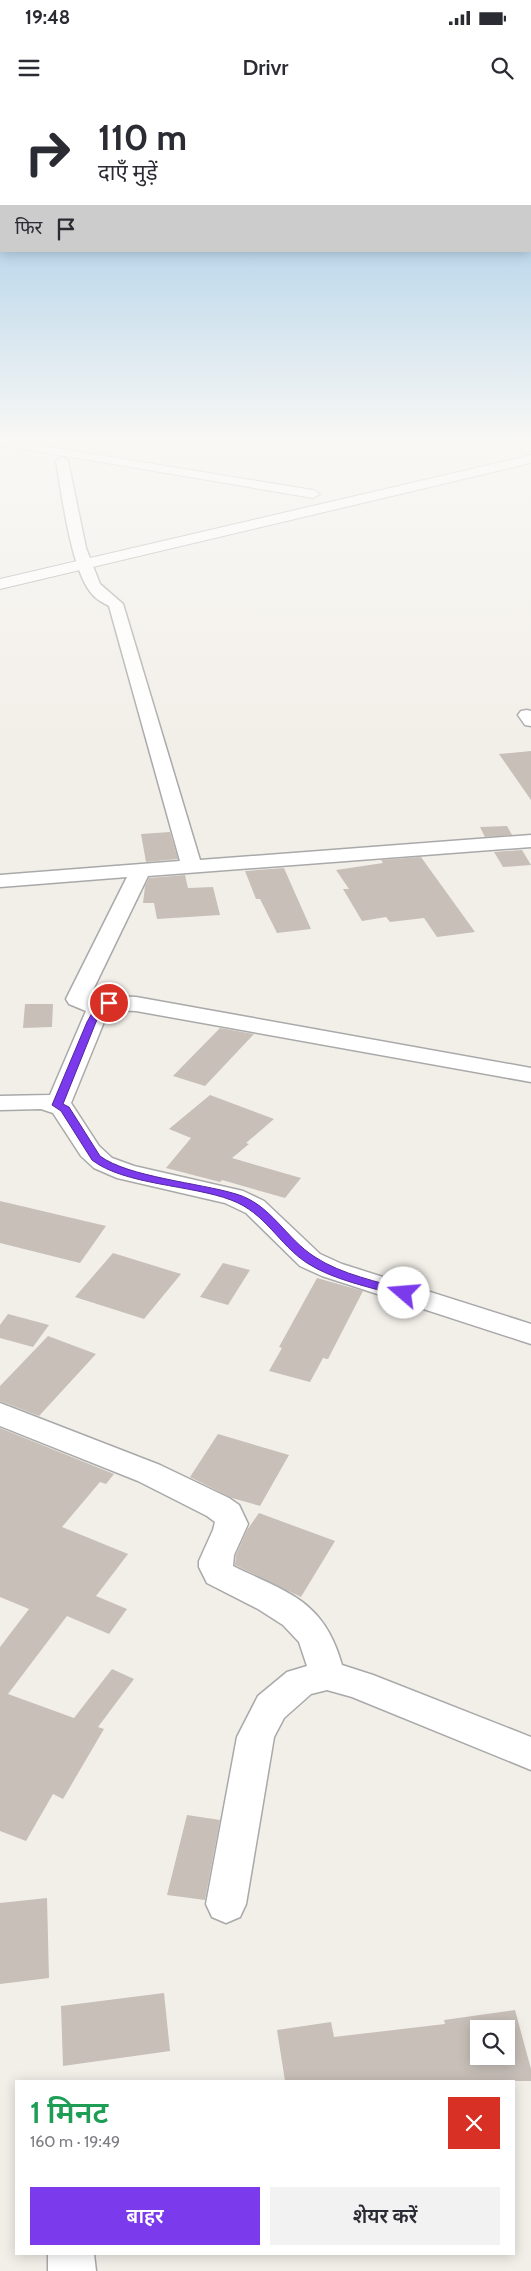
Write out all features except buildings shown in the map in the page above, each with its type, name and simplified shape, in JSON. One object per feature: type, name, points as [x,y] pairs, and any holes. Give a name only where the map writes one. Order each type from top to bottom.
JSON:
[{"type":"street","points":[[82,540],[93,585],[99,593],[116,604],[191,865]]},
{"type":"street","points":[[0,584],[85,552],[141,540]]},
{"type":"street","points":[[62,552],[85,552]]},
{"type":"street","points":[[0,881],[191,865],[531,841]]},
{"type":"street","points":[[99,1008],[77,999],[141,869]]},
{"type":"street","points":[[58,1105],[99,1008],[109,1003],[136,1004],[267,1026],[531,1075]]},
{"type":"street","points":[[0,1103],[39,1101],[58,1105],[65,1109],[90,1151],[103,1163],[126,1172],[234,1197],[255,1207],[310,1260],[332,1270],[531,1334]]},
{"type":"street","points":[[0,1414],[149,1473],[218,1507],[228,1514],[232,1524],[230,1533],[216,1554],[214,1566],[219,1574],[282,1606],[300,1619],[313,1634],[327,1675]]},
{"type":"street","points":[[226,1904],[256,1737],[272,1707],[300,1682],[327,1675],[360,1685],[531,1754]]},
{"type":"street","points":[[71,2255],[72,2271]]},
{"type":"route","points":[[109,1003],[99,1008],[92,1022],[58,1105],[65,1109],[96,1158],[103,1163],[126,1172],[234,1197],[255,1207],[310,1260],[332,1270],[404,1293]]}]
